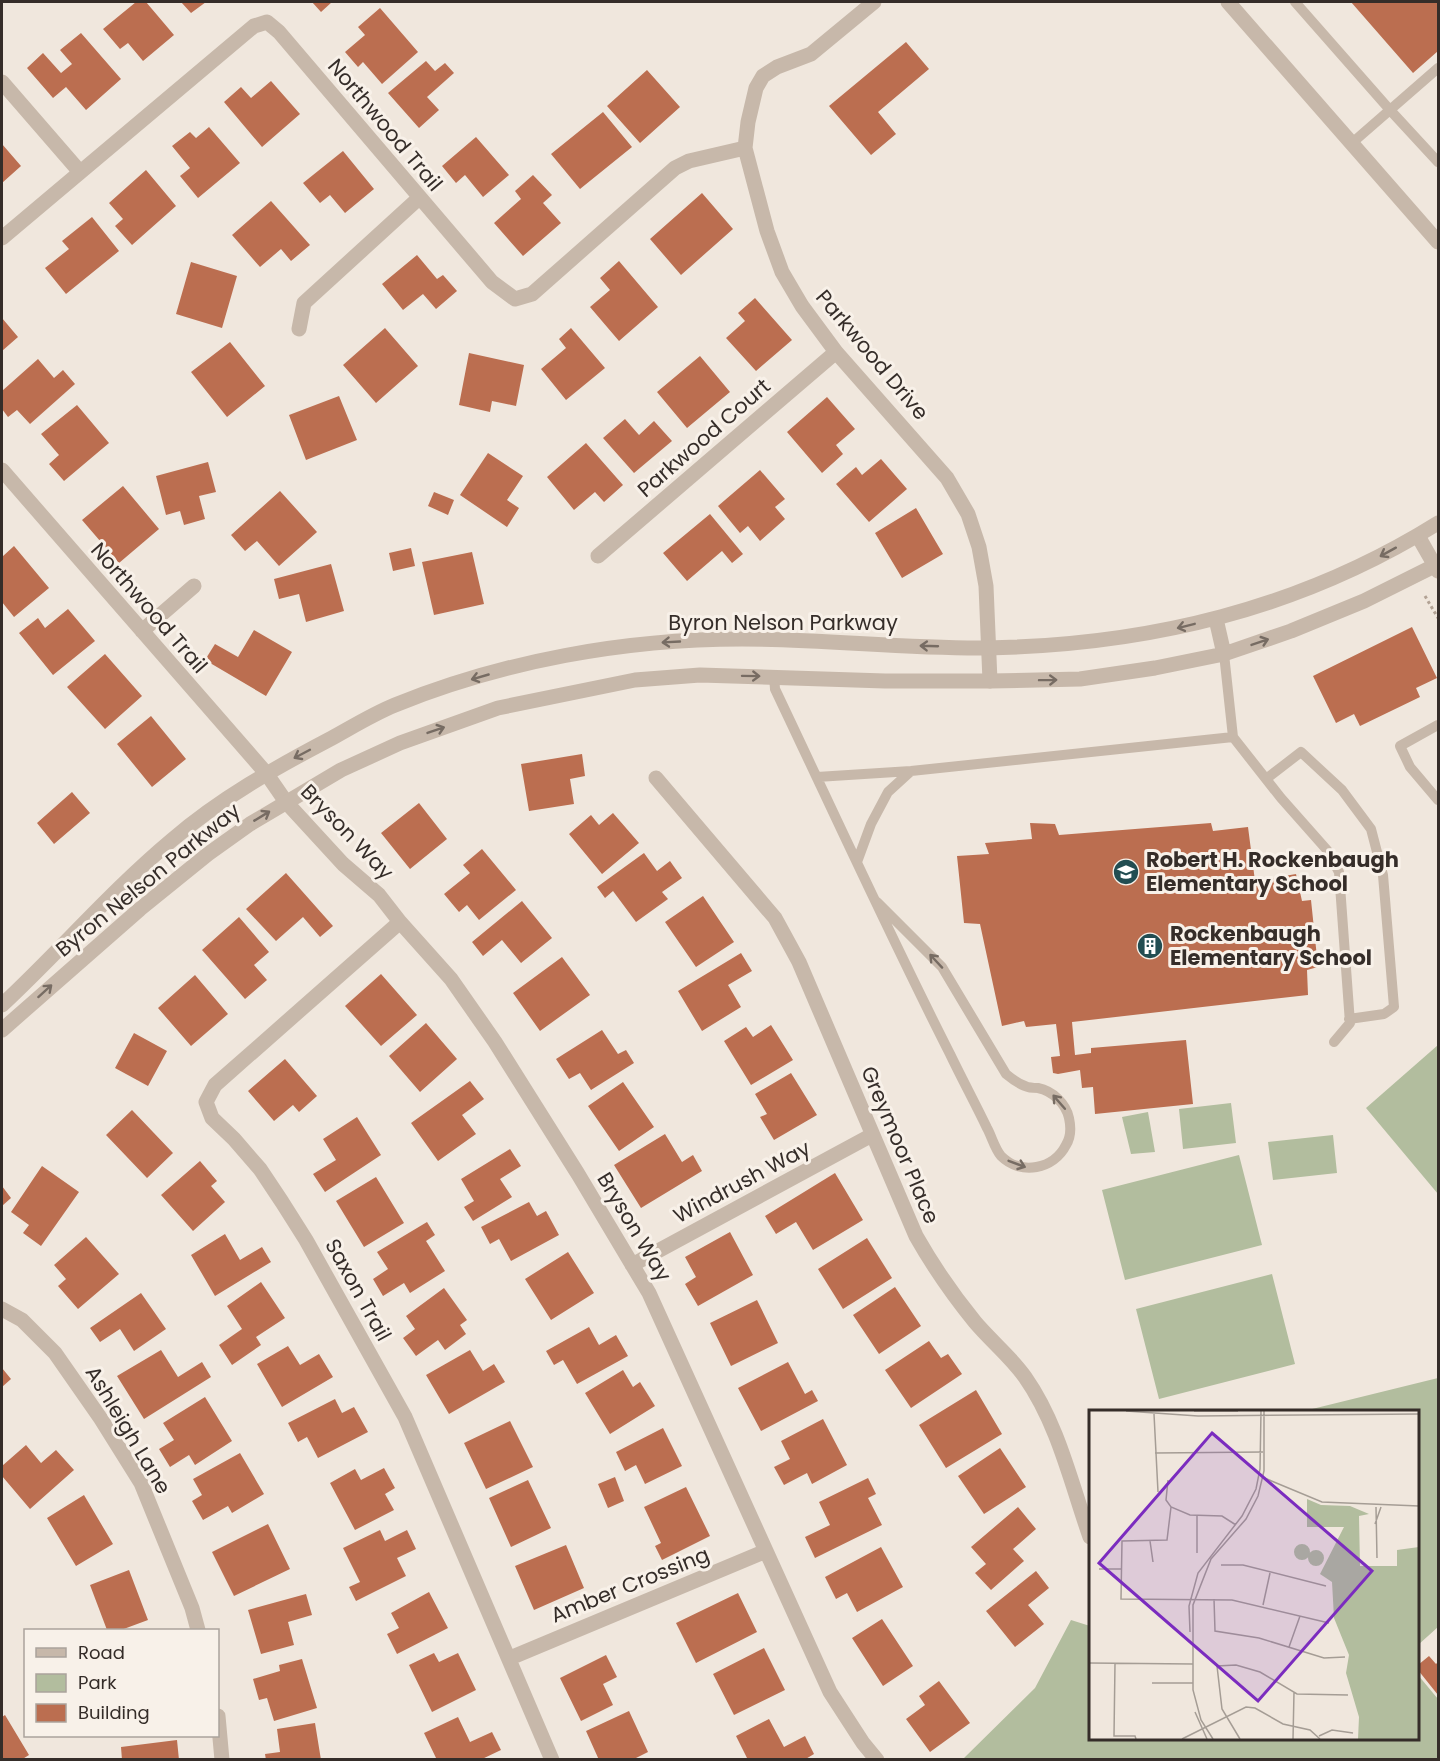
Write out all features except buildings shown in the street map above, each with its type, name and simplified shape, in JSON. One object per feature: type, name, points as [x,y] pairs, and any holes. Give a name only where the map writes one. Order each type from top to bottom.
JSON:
[{"type":"street","name":"Parkwood Drive","points":[[874,2],[811,54],[777,67],[763,76],[756,88],[745,148],[767,231],[782,273],[802,306],[836,351],[947,478],[968,514],[979,546],[986,586],[990,681]]},
{"type":"street","points":[[1228,2],[1438,242]]},
{"type":"street","name":"Northwood Trail","points":[[2,238],[254,26],[267,22],[279,32],[492,282],[516,299],[532,294],[675,168],[689,161],[745,148]]},
{"type":"street","points":[[2,82],[80,172]]},
{"type":"street","points":[[299,329],[304,303],[419,198]]},
{"type":"street","name":"Parkwood Court","points":[[598,556],[836,351]]},
{"type":"street","name":"Northwood Trail","points":[[2,470],[266,773]]},
{"type":"street","name":"Byron Nelson Parkway","points":[[2,1005],[90,916],[172,840],[221,802],[266,773],[392,706],[474,678],[578,653],[640,644],[741,639],[987,648],[1078,642],[1164,632],[1272,602],[1327,581],[1374,560],[1438,523]]},
{"type":"street","points":[[1418,536],[1438,567]]},
{"type":"street","name":"Byron Nelson Parkway","points":[[3,1025],[208,854],[250,824],[341,770],[400,742],[498,708],[635,680],[700,675],[885,681],[990,681],[1080,679],[1155,668],[1224,654],[1291,631],[1364,602],[1438,567]]},
{"type":"street","points":[[141,631],[194,586]]},
{"type":"street","points":[[1216,619],[1224,654]]},
{"type":"street","name":"Bryson Way","points":[[266,773],[286,802],[343,864],[379,895],[451,979],[495,1042],[578,1174],[649,1293],[830,1692],[863,1743],[877,1760]]},
{"type":"street","name":"Greymoor Place","points":[[656,778],[775,918],[799,962],[916,1236],[939,1275],[976,1323],[1023,1374],[1037,1397],[1063,1455],[1089,1534]]},
{"type":"street","name":"Saxon Trail","points":[[400,922],[215,1085],[206,1102],[212,1118],[260,1169],[282,1202],[306,1240],[405,1416],[552,1760]]},
{"type":"street","name":"Windrush Way","points":[[632,1265],[872,1136]]},
{"type":"street","name":"Ashleigh Lane","points":[[2,1309],[22,1320],[55,1353],[101,1419],[141,1483],[192,1608],[198,1629]]},
{"type":"street","name":"Amber Crossing","points":[[510,1658],[766,1551]]},
{"type":"street","points":[[219,1727],[222,1760]]},
{"type":"lane","points":[[1295,2],[1438,162]]},
{"type":"lane","points":[[1352,143],[1438,68]]},
{"type":"lane","points":[[1224,654],[1233,737],[1327,850],[1339,872],[1350,1023],[1334,1042]]},
{"type":"lane","points":[[774,676],[775,689],[857,862],[988,1129],[995,1147],[1013,1164],[1026,1168],[1039,1167],[1056,1158],[1068,1143],[1071,1130],[1069,1116],[1063,1104],[1053,1094],[1027,1087],[1006,1074],[942,967],[877,902]]},
{"type":"lane","points":[[1438,725],[1400,746],[1410,767],[1438,800]]},
{"type":"lane","points":[[817,777],[911,771],[1233,737]]},
{"type":"lane","points":[[1266,779],[1301,752],[1342,790],[1371,829],[1383,875],[1394,1006],[1384,1014],[1349,1019]]},
{"type":"lane","points":[[857,862],[870,824],[888,792],[911,771]]},
{"type":"path","points":[[1425,596],[1438,618]]},
{"type":"green space","points":[[1438,1045],[1438,1194],[1366,1108]]},
{"type":"green space","points":[[1231,1103],[1236,1143],[1183,1149],[1179,1109]]},
{"type":"green space","points":[[1148,1112],[1155,1152],[1131,1154],[1122,1117]]},
{"type":"green space","points":[[1333,1135],[1337,1173],[1273,1180],[1268,1142]]},
{"type":"green space","points":[[1239,1155],[1262,1245],[1125,1280],[1102,1190]]},
{"type":"green space","points":[[1272,1274],[1295,1364],[1159,1399],[1136,1309]]},
{"type":"green space","points":[[1438,1378],[1438,1627],[1419,1644],[1419,1410],[1308,1410]]},
{"type":"green space","points":[[1071,1620],[1089,1626],[1089,1740],[1419,1740],[1419,1676],[1438,1699],[1438,1759],[963,1759],[1035,1688]]},
{"type":"place","name":"Robert H. Rockenbaugh Elementary School","points":[[1126,872]]},
{"type":"place","name":"Rockenbaugh Elementary School","points":[[1150,946]]}]
